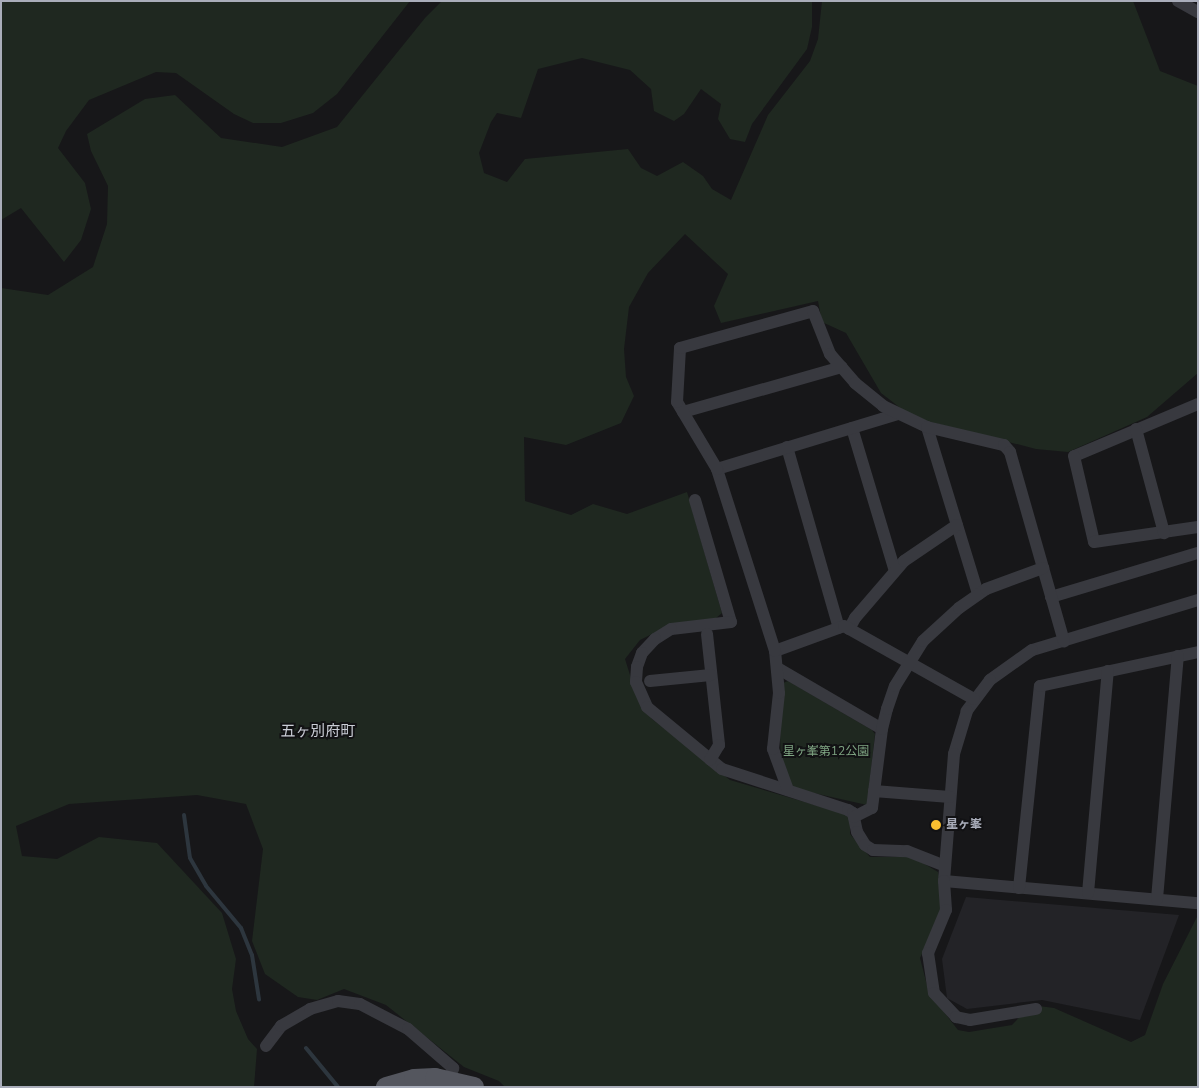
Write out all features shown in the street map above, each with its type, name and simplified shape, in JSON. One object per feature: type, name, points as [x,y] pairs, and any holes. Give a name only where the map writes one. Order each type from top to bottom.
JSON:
[{"type":"main road","points":[[386,1087],[414,1079],[443,1079],[474,1087]]},
{"type":"street","points":[[1178,1],[1198,12]]},
{"type":"street","points":[[788,790],[773,749],[779,669],[775,651],[717,469],[677,402],[680,348],[813,311],[830,354],[869,396],[898,414],[927,427],[1008,448],[1064,641]]},
{"type":"street","points":[[683,412],[842,367]]},
{"type":"street","points":[[1198,404],[1074,456],[1094,542],[1164,533],[1198,526]]},
{"type":"street","points":[[717,469],[898,414]]},
{"type":"street","points":[[927,427],[978,594]]},
{"type":"street","points":[[852,428],[895,571]]},
{"type":"street","points":[[1136,429],[1164,533]]},
{"type":"street","points":[[787,447],[844,629],[974,699]]},
{"type":"street","points":[[696,500],[731,622],[671,629],[655,639],[642,653],[636,682],[647,708],[722,769],[848,810],[854,817],[857,832],[865,845],[873,850],[907,851],[945,866]]},
{"type":"street","points":[[775,651],[844,629],[904,561],[957,525]]},
{"type":"street","points":[[1051,597],[1198,552]]},
{"type":"street","points":[[854,817],[872,808],[882,729],[895,686],[908,662],[923,641],[978,594],[1043,568]]},
{"type":"street","points":[[1036,1009],[970,1020],[956,1017],[934,993],[928,953],[944,916],[944,881],[950,796],[954,754],[961,727],[974,699],[990,680],[1010,662],[1032,650],[1198,600]]},
{"type":"street","points":[[707,634],[719,745],[710,760]]},
{"type":"street","points":[[1019,888],[1037,692],[1040,686],[1048,682],[1198,652]]},
{"type":"street","points":[[1157,900],[1178,656]]},
{"type":"street","points":[[779,669],[882,729]]},
{"type":"street","points":[[1088,893],[1108,671]]},
{"type":"street","points":[[650,681],[711,675]]},
{"type":"street","points":[[874,790],[950,796]]},
{"type":"street","points":[[944,881],[1198,903]]},
{"type":"street","points":[[266,1046],[281,1026],[310,1009],[338,1002],[360,1004],[380,1012],[423,1042],[453,1068],[443,1079]]},
{"type":"shaded area","points":[[966,897],[1179,915],[1140,1020],[1042,1000],[967,1009],[947,998],[942,959]]},
{"type":"green space","points":[[1,1],[410,1],[337,94],[313,113],[281,123],[253,123],[234,114],[176,73],[156,72],[89,100],[66,131],[58,148],[85,183],[91,209],[81,240],[64,262],[21,208],[1,220]]},
{"type":"green space","points":[[442,1],[812,1],[812,27],[807,49],[752,124],[745,142],[730,139],[718,119],[721,104],[701,89],[684,114],[674,121],[654,111],[651,89],[630,70],[582,58],[538,69],[521,118],[497,113],[491,122],[479,153],[484,173],[507,182],[525,159],[628,149],[641,168],[657,176],[683,162],[703,176],[712,189],[731,200],[768,115],[810,61],[818,39],[822,1],[1133,1],[1160,71],[1198,86],[1198,373],[1147,417],[1068,452],[1036,449],[927,421],[903,410],[881,393],[846,333],[822,322],[818,301],[721,323],[714,306],[728,274],[685,234],[648,273],[629,307],[624,349],[626,377],[634,396],[621,423],[566,445],[524,437],[525,501],[571,515],[593,504],[627,514],[687,492],[722,613],[716,618],[666,627],[640,640],[625,659],[635,691],[652,719],[730,780],[842,813],[850,818],[850,834],[870,857],[913,857],[938,872],[944,900],[941,913],[920,958],[929,993],[958,1030],[969,1032],[1012,1025],[1031,1005],[1054,1008],[1131,1042],[1145,1035],[1163,984],[1198,915],[1198,1087],[505,1087],[499,1081],[464,1067],[386,1005],[344,989],[317,1000],[298,997],[265,974],[252,941],[263,849],[246,804],[197,795],[69,804],[16,826],[22,856],[57,859],[99,837],[157,843],[222,913],[236,959],[232,989],[236,1011],[248,1039],[257,1049],[254,1087],[1,1087],[1,288],[48,295],[93,267],[107,224],[108,186],[91,151],[87,134],[145,99],[175,95],[221,138],[282,147],[337,127],[425,18]]},
{"type":"green space","name":"星ヶ峯第12公園","points":[[788,681],[872,730],[875,734],[867,805],[796,789],[791,784],[781,761],[780,735],[783,683]]},
{"type":"waterway","points":[[184,815],[190,858],[206,886],[241,928],[252,955],[259,999]]},
{"type":"waterway","points":[[306,1048],[338,1087]]},
{"type":"place","name":"星ヶ峯","points":[[936,825]]},
{"type":"district","name":"五ヶ別府町","points":[[318,732]]}]
